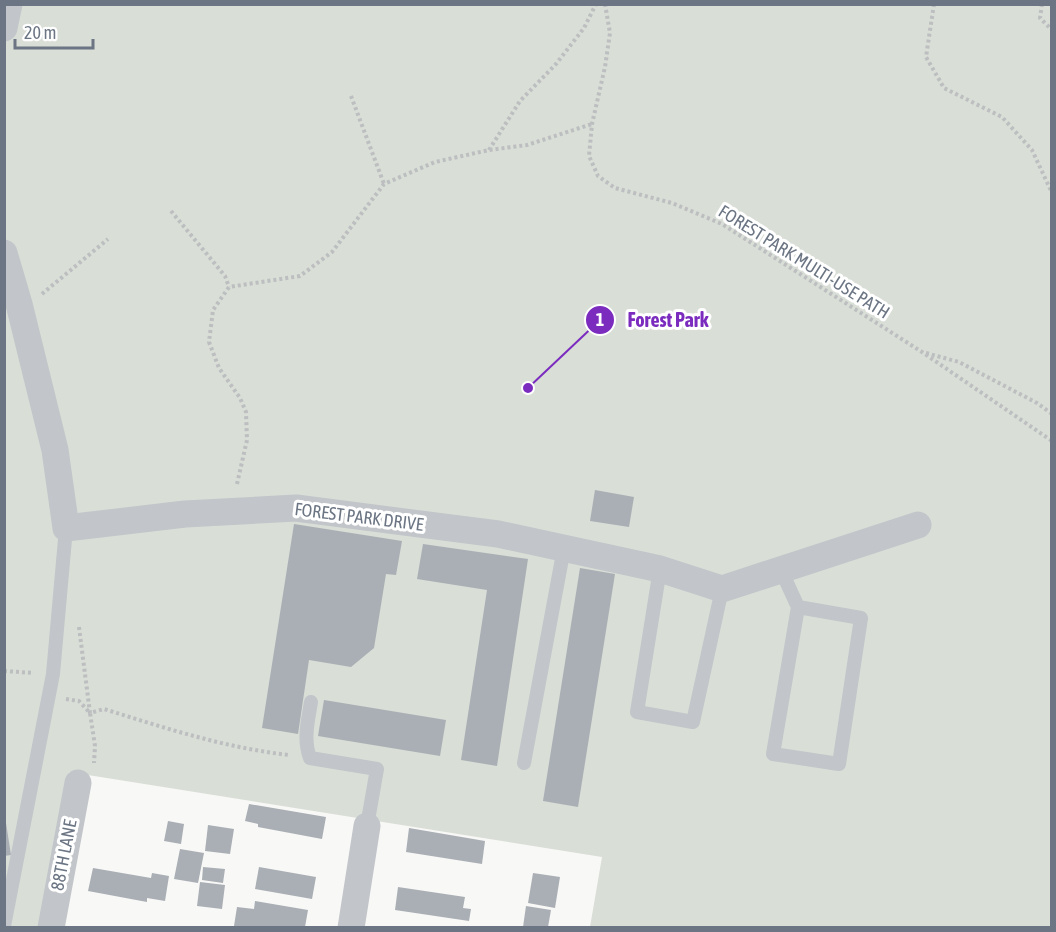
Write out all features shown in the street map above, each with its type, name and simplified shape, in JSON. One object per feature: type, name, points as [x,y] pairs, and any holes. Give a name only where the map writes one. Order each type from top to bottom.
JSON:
[{"type":"street","points":[[4,28],[9,4]]},
{"type":"street","points":[[4,253],[20,304],[55,450],[66,528]]},
{"type":"street","name":"FOREST PARK DRIVE","points":[[66,528],[185,514],[297,508],[498,534],[660,569],[722,589]]},
{"type":"street","points":[[722,589],[918,525]]},
{"type":"street","name":"88TH LANE","points":[[51,927],[78,783]]},
{"type":"street","points":[[351,927],[367,826]]},
{"type":"lane","points":[[4,926],[9,880],[53,674],[66,528]]},
{"type":"lane","points":[[524,764],[564,548]]},
{"type":"lane","points":[[660,569],[637,712],[693,722],[722,589]]},
{"type":"lane","points":[[781,570],[798,607],[773,754],[839,764],[861,618],[798,607]]},
{"type":"lane","points":[[311,702],[306,735],[306,747],[310,758],[376,769],[367,826]]},
{"type":"path","points":[[489,150],[520,101],[556,64],[584,28],[596,4]]},
{"type":"path","name":"FOREST PARK MULTI-USE PATH","points":[[605,4],[610,33],[592,124],[589,156],[598,176],[615,188],[672,203],[722,224],[922,352],[1052,441]]},
{"type":"path","points":[[934,4],[926,57],[944,88],[1002,117],[1032,150],[1052,193]]},
{"type":"path","points":[[1042,4],[1040,18],[1052,30]]},
{"type":"path","points":[[351,96],[384,184]]},
{"type":"path","points":[[237,486],[247,440],[246,412],[219,368],[209,342],[213,310],[229,287],[300,276],[332,252],[384,184],[435,162],[489,150],[527,145],[592,124]]},
{"type":"path","points":[[171,211],[225,276],[229,287]]},
{"type":"path","points":[[40,295],[108,239]]},
{"type":"path","name":"FOREST PARK MULTI-USE PATH","points":[[922,352],[959,362],[1037,403],[1052,414]]},
{"type":"path","points":[[4,671],[53,674]]},
{"type":"path","points":[[90,713],[104,709],[204,739],[257,752],[310,758]]},
{"type":"shaded area","points":[[5,5],[1051,5],[1051,927],[590,927],[602,857],[69,772],[39,927],[5,928]]},
{"type":"building","points":[[595,490],[634,497],[629,527],[590,521]]},
{"type":"building","points":[[294,524],[402,541],[396,575],[386,574],[374,648],[351,667],[309,660],[298,734],[262,728]]},
{"type":"building","points":[[423,544],[528,559],[497,766],[461,760],[487,590],[417,579]]},
{"type":"building","points":[[580,568],[615,574],[578,807],[543,801]]},
{"type":"building","points":[[324,700],[446,720],[440,756],[318,736]]},
{"type":"building","points":[[249,804],[326,817],[322,839],[258,827],[258,824],[245,821]]},
{"type":"building","points":[[4,810],[11,855],[4,856]]},
{"type":"building","points":[[168,821],[184,824],[181,844],[164,841]]},
{"type":"building","points":[[208,825],[234,829],[230,854],[205,851]]},
{"type":"building","points":[[409,828],[485,841],[482,864],[406,852]]},
{"type":"building","points":[[180,849],[204,853],[198,883],[174,879]]},
{"type":"building","points":[[203,867],[225,869],[223,883],[202,880]]},
{"type":"building","points":[[259,867],[316,877],[312,899],[255,889]]},
{"type":"building","points":[[93,868],[151,878],[152,873],[169,876],[165,901],[147,898],[147,902],[88,891]]},
{"type":"building","points":[[533,873],[560,877],[555,908],[528,903]]},
{"type":"building","points":[[200,882],[225,885],[222,909],[197,906]]},
{"type":"building","points":[[398,887],[465,897],[463,908],[471,909],[469,921],[395,910]]},
{"type":"building","points":[[255,901],[308,910],[305,927],[234,926],[237,907],[254,909]]},
{"type":"building","points":[[526,906],[551,910],[548,927],[523,927]]},
{"type":"place","name":"Forest Park","points":[[528,388]]}]
